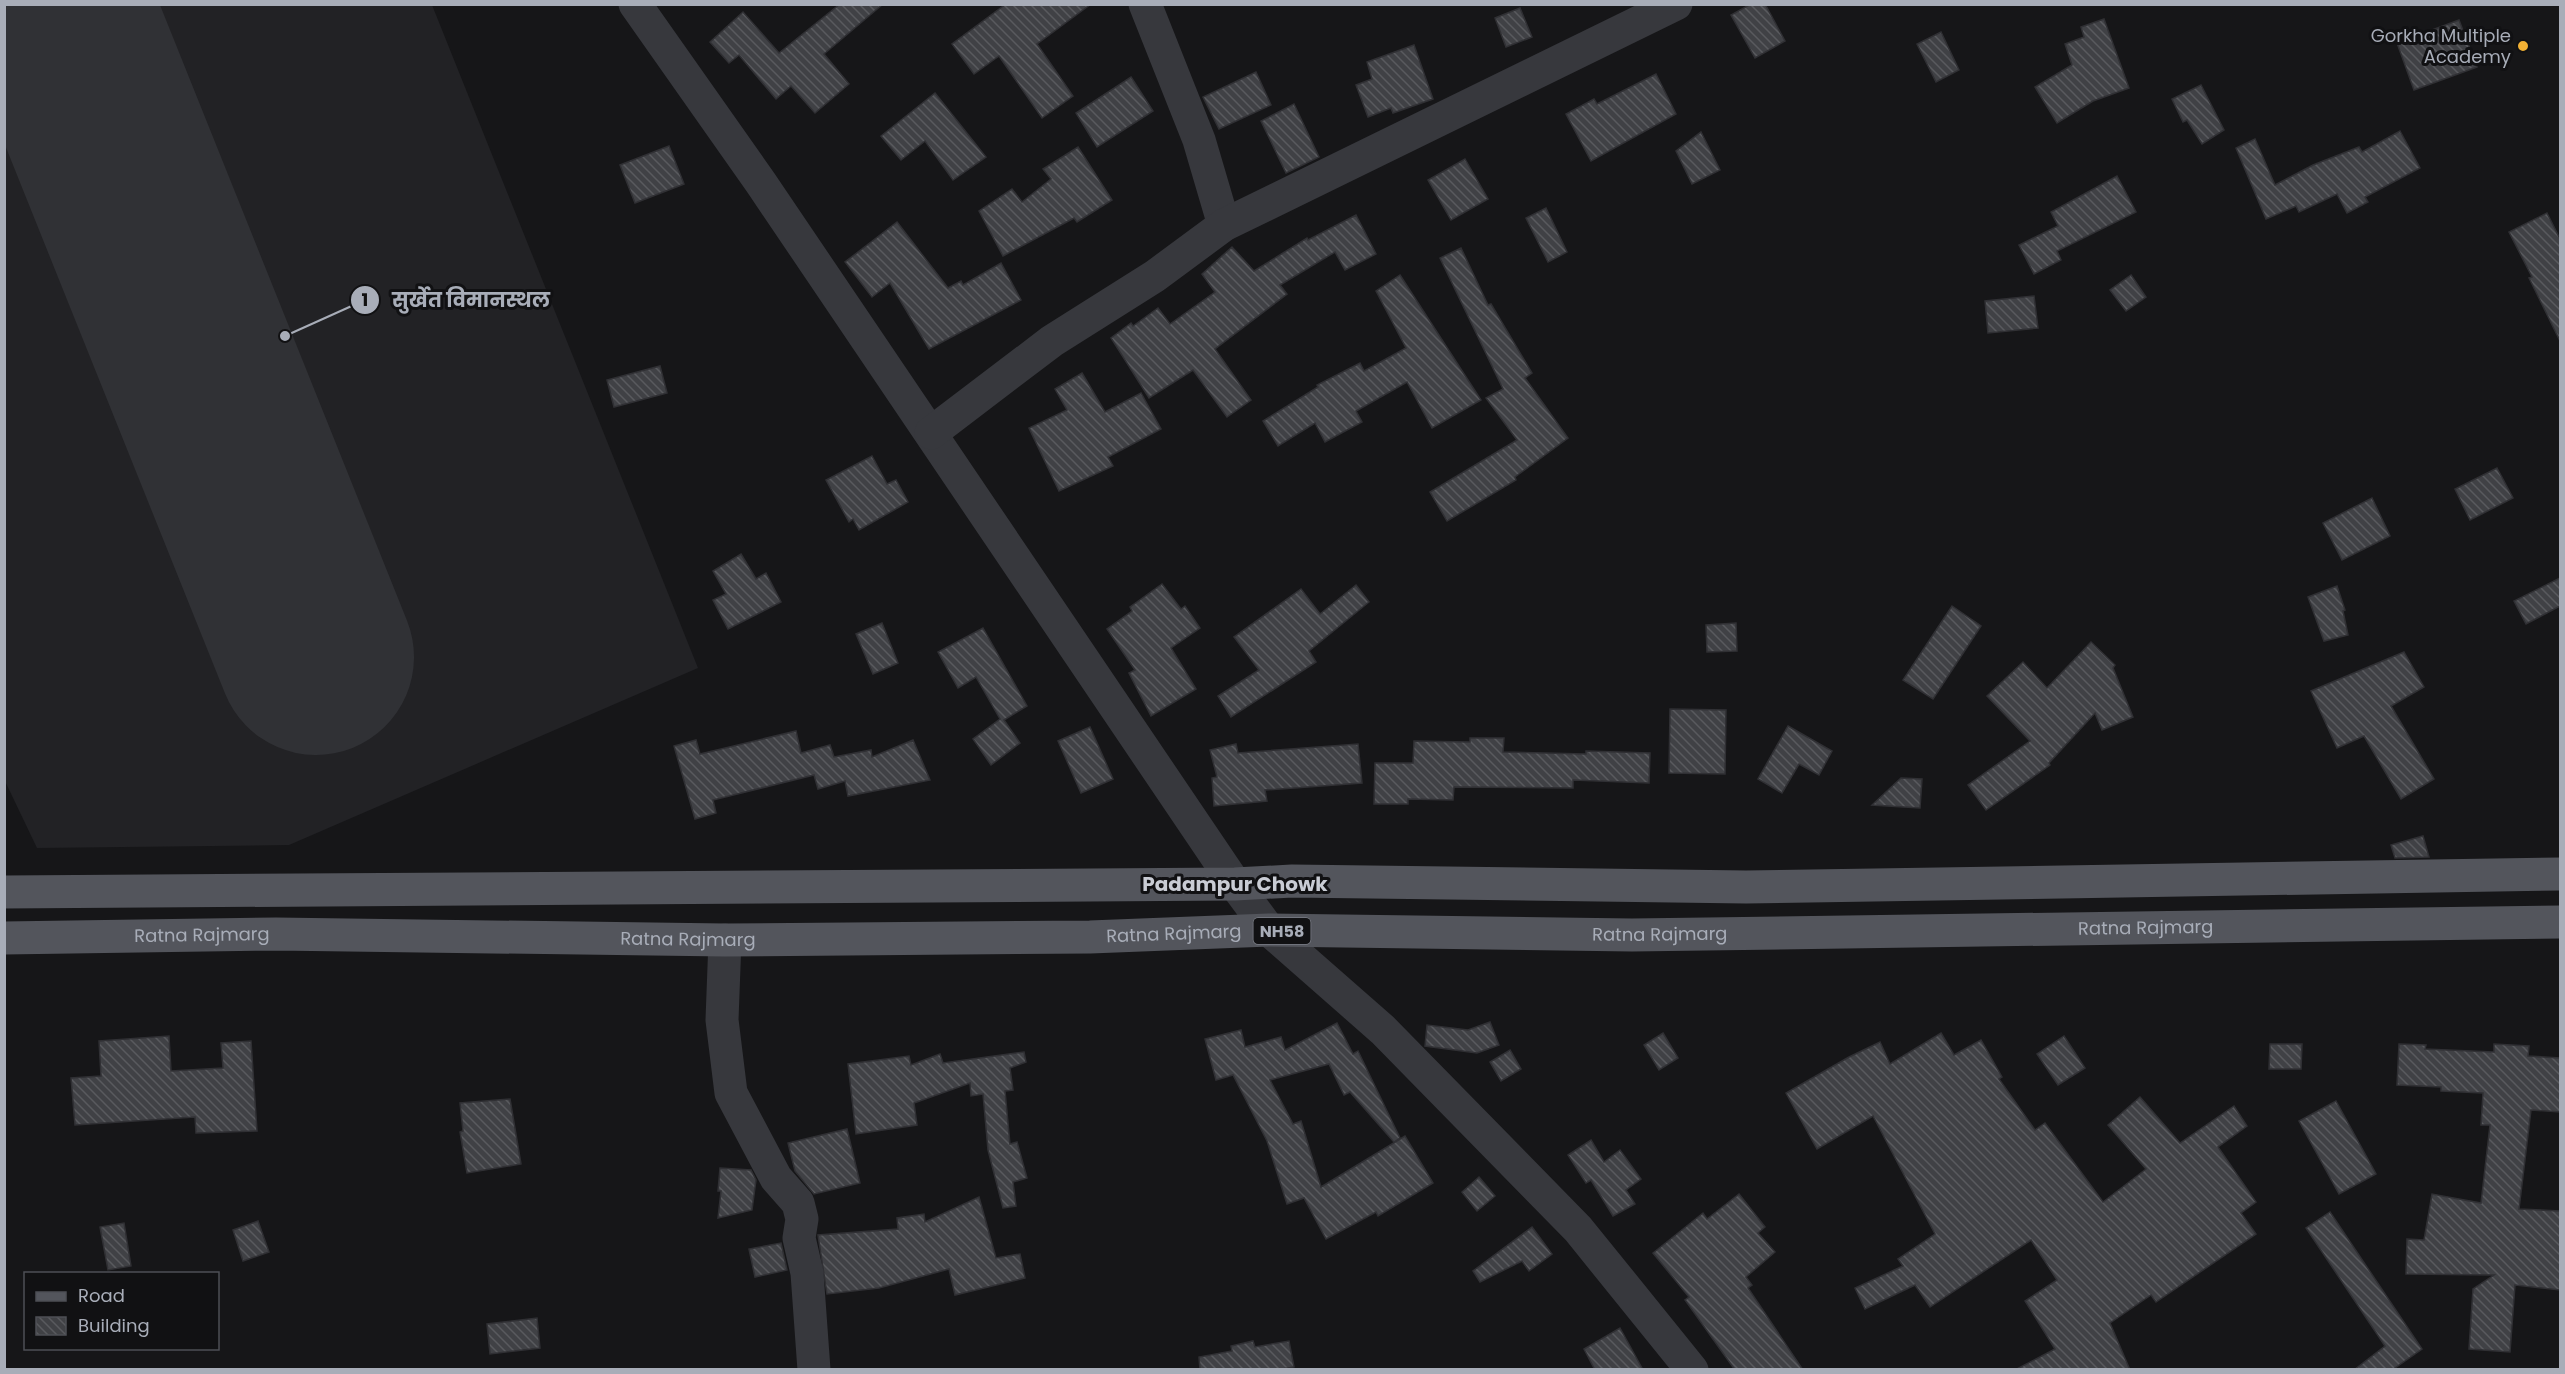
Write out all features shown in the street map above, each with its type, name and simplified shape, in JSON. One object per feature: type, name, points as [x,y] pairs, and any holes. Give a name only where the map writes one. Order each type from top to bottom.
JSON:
[{"type":"main road","points":[[4,892],[1235,884],[1292,881],[1746,887],[2560,874]]},
{"type":"main road","name":"Ratna Rajmarg","points":[[4,938],[276,934],[724,939],[1090,937],[1269,930],[1632,935],[2560,922]]},
{"type":"street","points":[[635,4],[761,183],[1235,884],[1269,930],[1383,1029],[1578,1229],[1692,1370]]},
{"type":"street","points":[[1145,4],[1199,140],[1224,225]]},
{"type":"street","points":[[931,434],[1052,341],[1155,276],[1224,225],[1676,4]]},
{"type":"street","points":[[724,939],[722,1020],[731,1093],[776,1178],[798,1203],[802,1219],[799,1238],[807,1273],[814,1370]]},
{"type":"shaded area","points":[[5,4],[432,5],[698,668],[289,845],[37,848],[4,779]]},
{"type":"building","points":[[840,4],[883,4],[824,54],[849,84],[815,113],[791,86],[776,99],[739,55],[729,63],[710,42],[743,12],[779,53]]},
{"type":"building","points":[[1006,4],[1091,4],[1037,44],[1073,96],[1042,118],[999,56],[974,74],[952,44]]},
{"type":"building","points":[[1751,4],[1765,4],[1785,41],[1755,58],[1731,15]]},
{"type":"building","points":[[1520,8],[1532,37],[1506,47],[1495,18]]},
{"type":"building","points":[[2104,19],[2129,88],[2093,101],[2057,123],[2035,87],[2072,65],[2065,44],[2084,37],[2081,27]]},
{"type":"building","points":[[2459,20],[2477,67],[2414,90],[2397,43]]},
{"type":"building","points":[[1941,32],[1959,70],[1936,82],[1917,44]]},
{"type":"building","points":[[1414,45],[1433,99],[1393,113],[1391,108],[1368,117],[1356,85],[1372,79],[1367,62]]},
{"type":"building","points":[[1256,72],[1271,105],[1219,129],[1203,97]]},
{"type":"building","points":[[1656,74],[1676,114],[1591,161],[1566,114],[1594,99],[1597,104]]},
{"type":"building","points":[[1131,77],[1153,111],[1097,147],[1076,113]]},
{"type":"building","points":[[2201,85],[2224,130],[2202,144],[2187,120],[2183,122],[2172,99]]},
{"type":"building","points":[[935,93],[986,157],[953,180],[925,141],[901,160],[881,136]]},
{"type":"building","points":[[1294,104],[1319,157],[1286,173],[1261,121]]},
{"type":"building","points":[[2400,131],[2420,168],[2365,197],[2368,202],[2347,213],[2337,194],[2299,212],[2296,206],[2266,219],[2236,148],[2255,139],[2275,185],[2313,165],[2359,147],[2362,152]]},
{"type":"building","points":[[1701,132],[1720,170],[1692,184],[1676,151]]},
{"type":"building","points":[[669,146],[684,184],[635,203],[620,165]]},
{"type":"building","points":[[1078,147],[1112,200],[1077,222],[1074,218],[1003,256],[979,211],[1012,189],[1022,202],[1051,179],[1043,169]]},
{"type":"building","points":[[1465,159],[1488,199],[1451,220],[1428,180]]},
{"type":"building","points":[[2117,176],[2136,212],[2057,251],[2061,260],[2034,274],[2019,245],[2058,226],[2051,212]]},
{"type":"building","points":[[1546,208],[1567,252],[1548,262],[1526,218]]},
{"type":"building","points":[[2547,213],[2560,239],[2560,341],[2509,232]]},
{"type":"building","points":[[1356,215],[1376,254],[1345,270],[1335,252],[1280,285],[1287,294],[1215,349],[1251,400],[1227,417],[1193,370],[1149,398],[1111,338],[1131,323],[1133,326],[1158,308],[1170,324],[1215,292],[1202,274],[1232,247],[1254,271],[1307,238],[1308,240]]},
{"type":"building","points":[[897,222],[948,288],[961,281],[963,285],[1001,263],[1021,300],[929,349],[890,283],[872,297],[845,262]]},
{"type":"building","points":[[1461,248],[1488,305],[1491,304],[1532,373],[1525,378],[1568,438],[1515,477],[1516,480],[1447,521],[1430,492],[1517,440],[1486,398],[1503,389],[1440,258]]},
{"type":"building","points":[[1400,275],[1481,400],[1432,428],[1407,382],[1356,411],[1362,422],[1325,442],[1315,423],[1278,446],[1263,421],[1318,387],[1317,385],[1360,363],[1364,371],[1406,348],[1376,291]]},
{"type":"building","points":[[2131,275],[2146,297],[2126,311],[2110,290]]},
{"type":"building","points":[[2034,296],[2038,328],[1988,333],[1985,301]]},
{"type":"building","points":[[660,366],[667,393],[614,407],[607,380]]},
{"type":"building","points":[[1082,373],[1105,412],[1141,393],[1161,429],[1108,457],[1113,466],[1059,491],[1029,428],[1067,410],[1055,389]]},
{"type":"building","points":[[872,456],[887,484],[896,480],[908,502],[859,530],[853,519],[849,522],[826,480]]},
{"type":"building","points":[[2497,468],[2513,498],[2470,520],[2455,489]]},
{"type":"building","points":[[2372,498],[2390,536],[2342,560],[2323,523]]},
{"type":"building","points":[[741,554],[756,579],[766,573],[781,602],[728,629],[713,600],[726,594],[713,571]]},
{"type":"building","points":[[2560,578],[2560,606],[2526,624],[2514,601]]},
{"type":"building","points":[[1162,584],[1181,609],[1185,606],[1200,628],[1171,648],[1196,689],[1151,716],[1129,673],[1135,670],[1107,629],[1132,611],[1130,607]]},
{"type":"building","points":[[1356,585],[1369,602],[1309,651],[1316,662],[1231,717],[1218,696],[1259,670],[1234,637],[1301,589],[1320,614]]},
{"type":"building","points":[[2337,586],[2345,610],[2343,611],[2348,635],[2324,641],[2308,597]]},
{"type":"building","points":[[1952,606],[1981,626],[1933,699],[1903,680]]},
{"type":"building","points":[[882,623],[898,663],[873,674],[856,634]]},
{"type":"building","points":[[1736,623],[1737,651],[1707,652],[1706,625]]},
{"type":"building","points":[[983,628],[1027,706],[1004,720],[1020,743],[991,765],[973,739],[1000,719],[976,677],[958,688],[938,652]]},
{"type":"building","points":[[2091,642],[2115,665],[2113,668],[2133,717],[2102,730],[2095,713],[2049,763],[2050,765],[1986,810],[1968,785],[2030,741],[1987,696],[2023,662],[2047,688]]},
{"type":"building","points":[[2404,652],[2424,687],[2391,706],[2434,779],[2401,799],[2364,736],[2337,748],[2311,691]]},
{"type":"building","points":[[1670,709],[1726,710],[1725,774],[1669,773]]},
{"type":"building","points":[[1788,726],[1832,751],[1819,775],[1799,764],[1782,793],[1758,779]]},
{"type":"building","points":[[1090,727],[1113,779],[1081,793],[1058,741]]},
{"type":"building","points":[[796,731],[801,753],[830,745],[834,757],[871,750],[872,757],[913,740],[930,780],[848,796],[845,781],[818,789],[814,775],[713,800],[716,813],[695,819],[674,746],[696,740],[700,754]]},
{"type":"building","points":[[1470,738],[1504,738],[1503,752],[1650,753],[1649,783],[1573,780],[1573,788],[1454,787],[1453,800],[1408,799],[1408,804],[1374,804],[1375,763],[1413,763],[1414,741],[1470,742]]},
{"type":"building","points":[[1236,744],[1238,753],[1358,744],[1362,783],[1265,790],[1267,801],[1214,806],[1212,778],[1217,777],[1210,750]]},
{"type":"building","points":[[1901,778],[1922,779],[1920,808],[1872,805]]},
{"type":"building","points":[[2423,836],[2429,857],[2395,858],[2391,845]]},
{"type":"building","points":[[1490,1022],[1499,1045],[1477,1053],[1425,1046],[1427,1025],[1468,1030]]},
{"type":"building","points":[[1337,1023],[1353,1054],[1358,1051],[1400,1138],[1394,1142],[1350,1092],[1344,1095],[1329,1064],[1270,1080],[1293,1124],[1301,1121],[1321,1187],[1405,1136],[1433,1183],[1378,1216],[1376,1212],[1326,1239],[1304,1198],[1287,1204],[1267,1141],[1233,1075],[1216,1080],[1205,1039],[1241,1030],[1245,1047],[1281,1037],[1285,1050]]},
{"type":"building","points":[[1663,1033],[1678,1058],[1659,1070],[1644,1045]]},
{"type":"building","points":[[1941,1033],[1954,1055],[1981,1040],[2002,1077],[1999,1079],[2035,1130],[2045,1123],[2103,1202],[2146,1169],[2108,1125],[2140,1097],[2180,1143],[2234,1106],[2247,1126],[2218,1147],[2256,1202],[2241,1213],[2256,1234],[2156,1302],[2151,1295],[2110,1323],[2130,1370],[2015,1370],[2055,1349],[2025,1301],[2057,1280],[2031,1240],[1930,1307],[1915,1285],[1865,1309],[1855,1288],[1903,1266],[1898,1259],[1935,1234],[1873,1116],[1817,1149],[1786,1093],[1880,1042],[1890,1064]]},
{"type":"building","points":[[169,1036],[171,1071],[223,1068],[221,1043],[251,1041],[257,1131],[196,1133],[195,1117],[75,1125],[71,1078],[101,1076],[99,1041]]},
{"type":"building","points":[[2064,1036],[2085,1068],[2058,1085],[2037,1054]]},
{"type":"building","points":[[2270,1044],[2302,1044],[2301,1069],[2269,1069]]},
{"type":"building","points":[[2399,1044],[2426,1045],[2425,1049],[2494,1052],[2494,1044],[2529,1046],[2528,1056],[2560,1058],[2560,1112],[2531,1110],[2519,1209],[2560,1211],[2560,1290],[2515,1285],[2510,1352],[2469,1349],[2473,1289],[2494,1275],[2406,1274],[2407,1239],[2424,1240],[2432,1194],[2481,1203],[2490,1125],[2481,1125],[2483,1093],[2441,1091],[2441,1087],[2397,1085]]},
{"type":"building","points":[[1510,1050],[1521,1069],[1501,1081],[1490,1062]]},
{"type":"building","points":[[1024,1052],[1026,1062],[1010,1068],[1013,1090],[1005,1091],[1010,1144],[1017,1142],[1027,1178],[1013,1182],[1016,1206],[1003,1208],[988,1150],[983,1094],[971,1096],[970,1083],[914,1103],[917,1125],[856,1134],[848,1064],[909,1056],[911,1065],[940,1054],[943,1063]]},
{"type":"building","points":[[510,1099],[521,1164],[467,1173],[460,1132],[463,1131],[460,1103]]},
{"type":"building","points":[[2336,1101],[2376,1174],[2339,1194],[2299,1121]]},
{"type":"building","points":[[847,1129],[860,1183],[814,1194],[795,1171],[788,1143]]},
{"type":"building","points":[[1591,1140],[1604,1162],[1620,1150],[1641,1179],[1626,1190],[1635,1204],[1613,1216],[1591,1180],[1586,1183],[1568,1155]]},
{"type":"building","points":[[720,1168],[751,1170],[756,1180],[752,1210],[718,1218],[721,1191],[718,1191]]},
{"type":"building","points":[[1479,1177],[1495,1196],[1477,1211],[1462,1192]]},
{"type":"building","points":[[1739,1194],[1765,1227],[1758,1233],[1775,1252],[1746,1277],[1752,1285],[1748,1288],[1803,1370],[1735,1370],[1685,1300],[1689,1297],[1653,1253],[1703,1213],[1707,1219]]},
{"type":"building","points":[[979,1197],[996,1258],[1020,1254],[1025,1278],[955,1295],[949,1269],[879,1288],[827,1294],[818,1235],[898,1229],[897,1218],[924,1214],[925,1222]]},
{"type":"building","points":[[2330,1212],[2422,1349],[2392,1370],[2354,1370],[2385,1346],[2306,1228]]},
{"type":"building","points":[[258,1221],[269,1252],[243,1261],[233,1230]]},
{"type":"building","points":[[124,1223],[131,1266],[108,1270],[100,1227]]},
{"type":"building","points":[[1532,1227],[1552,1254],[1529,1271],[1522,1261],[1480,1282],[1473,1271]]},
{"type":"building","points":[[781,1243],[787,1270],[755,1277],[749,1249]]},
{"type":"building","points":[[537,1318],[540,1348],[490,1354],[487,1324]]},
{"type":"building","points":[[1620,1328],[1643,1370],[1595,1370],[1584,1349]]},
{"type":"building","points":[[1253,1341],[1255,1347],[1289,1341],[1294,1367],[1277,1370],[1200,1370],[1199,1357],[1232,1351],[1231,1346]]},
{"type":"runway","points":[[54,4],[316,657]]},
{"type":"place","name":"Gorkha Multiple Academy","points":[[2523,46]]},
{"type":"place","name":"सुर्खेत विमानस्थल","points":[[285,336]]},
{"type":"district","name":"Padampur Chowk","points":[[1235,884]]}]
